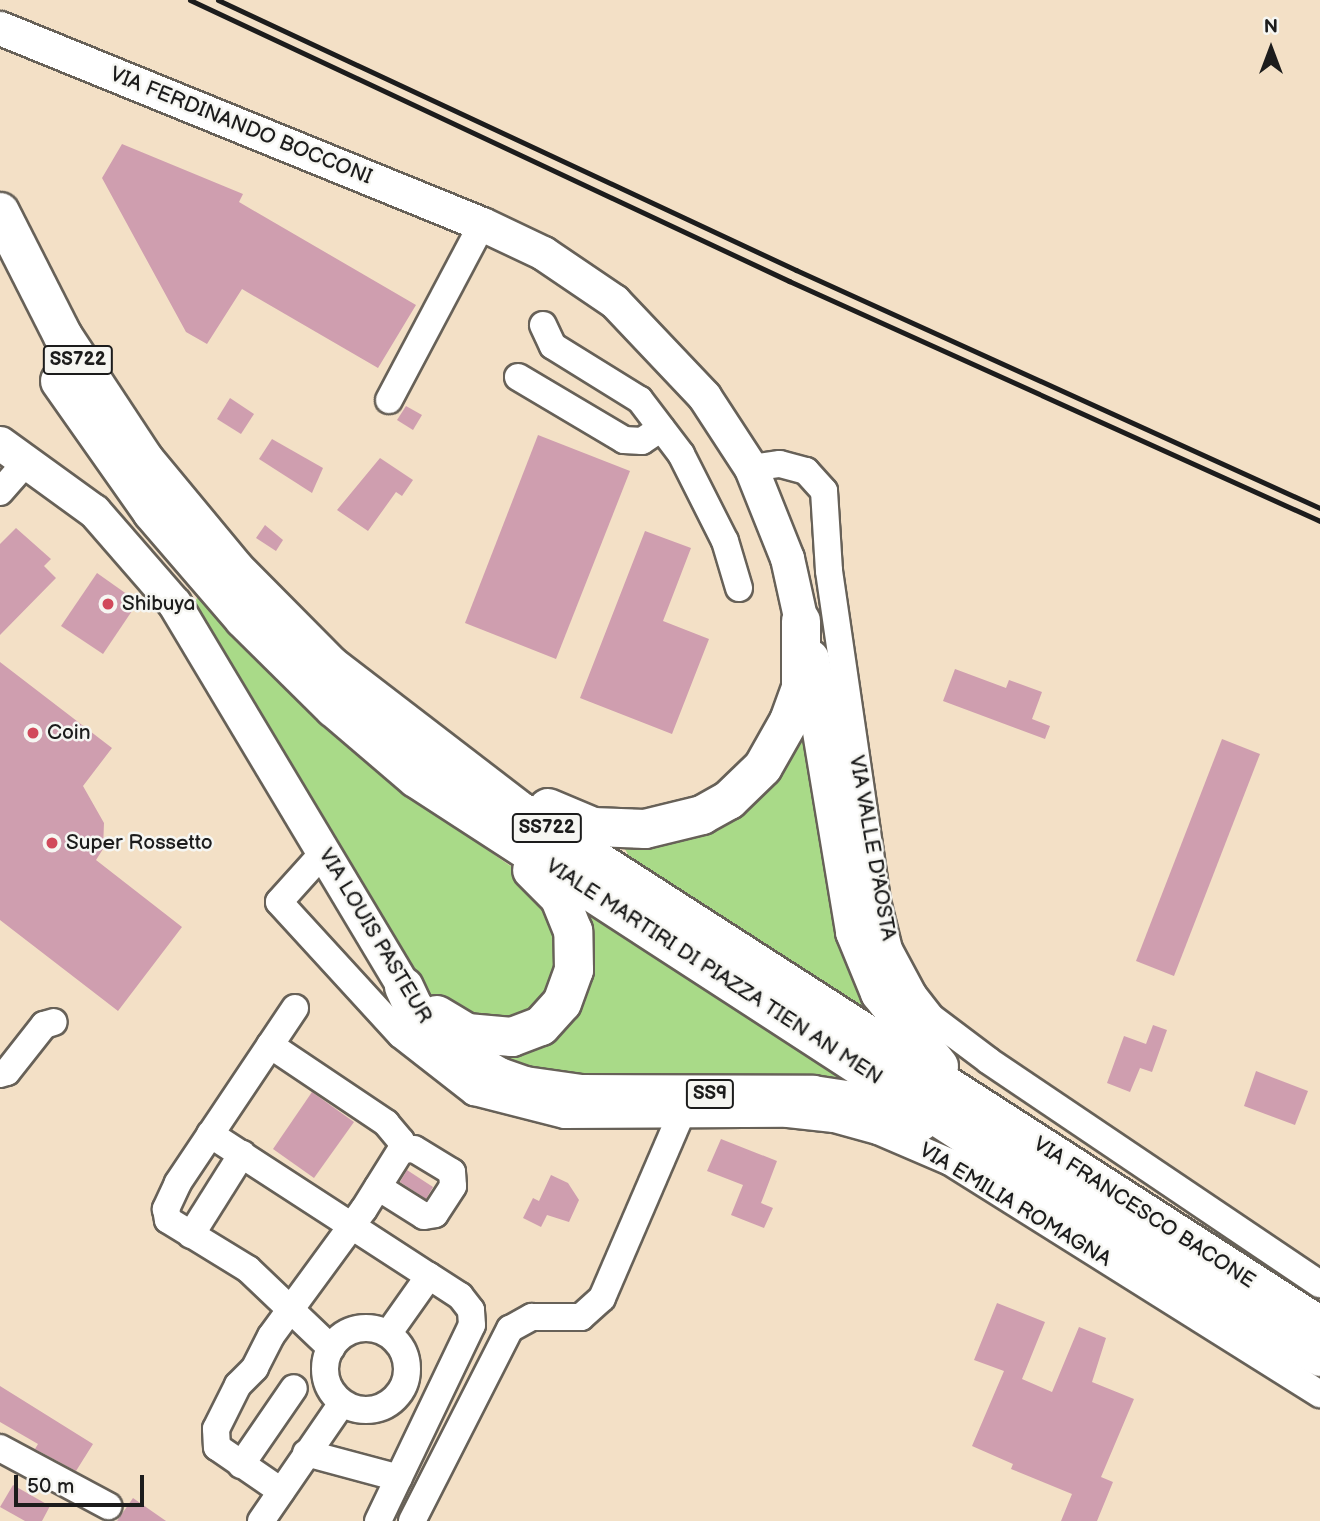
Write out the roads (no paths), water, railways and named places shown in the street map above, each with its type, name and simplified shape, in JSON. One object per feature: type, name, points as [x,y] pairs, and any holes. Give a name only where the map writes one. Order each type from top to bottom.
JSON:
[{"type":"highway","name":"VIALE MARTIRI DI PIAZZA TIEN AN MEN","points":[[0,212],[63,336],[163,505],[368,697],[520,811],[968,1099]]},
{"type":"highway","name":"VIALE MARTIRI DI PIAZZA TIEN AN MEN","points":[[0,272],[69,396],[163,505],[288,665],[416,778],[1039,1181]]},
{"type":"highway","points":[[368,697],[430,729],[569,820],[618,831],[675,824],[729,800],[775,752],[801,688],[801,621]]},
{"type":"highway","points":[[801,621],[821,702],[852,910],[865,961],[898,1019],[968,1099]]},
{"type":"highway","name":"SS722","points":[[404,987],[452,1026],[484,1038],[505,1038],[526,1032],[552,1016],[574,970],[573,931],[566,910],[550,887],[450,811],[416,778]]},
{"type":"highway","name":"VIA LOUIS PASTEUR","points":[[404,987],[414,1008],[456,1052],[499,1077],[525,1086],[581,1094],[791,1095],[859,1102],[929,1126],[994,1163],[1039,1181]]},
{"type":"highway","name":"VIA FRANCESCO BACONE","points":[[968,1099],[1320,1326]]},
{"type":"highway","name":"VIA FRANCESCO BACONE","points":[[1039,1181],[1320,1357]]},
{"type":"main road","name":"VIA FERDINANDO BOCCONI","points":[[0,28],[482,223],[579,275],[648,332],[704,396],[751,468],[786,558],[801,621]]},
{"type":"main road","name":"VIA LOUIS PASTEUR","points":[[0,443],[114,530],[174,603],[404,987]]},
{"type":"street","points":[[389,400],[482,223]]},
{"type":"street","points":[[543,325],[553,346],[639,400],[681,454],[724,541],[738,588]]},
{"type":"street","points":[[518,377],[624,440],[642,440],[661,428]]},
{"type":"street","points":[[0,492],[27,461]]},
{"type":"street","name":"VIA VALLE D'AOSTA","points":[[751,468],[780,464],[806,471],[824,491],[829,571],[877,901],[889,949],[913,993],[932,1018],[989,1060],[1320,1284]]},
{"type":"street","name":"VIA EMILIA ROMAGNA","points":[[324,852],[279,902],[401,1035],[442,1071],[474,1092],[534,1110],[565,1115],[788,1114],[834,1119],[917,1146],[1195,1313],[1320,1394]]},
{"type":"street","points":[[295,1008],[210,1134],[166,1209],[168,1220],[248,1269],[290,1312],[331,1348]]},
{"type":"street","points":[[0,1073],[7,1072],[44,1025],[54,1021]]},
{"type":"street","points":[[270,1045],[386,1123],[401,1141],[401,1150],[353,1224],[271,1336],[256,1368],[238,1385],[216,1429],[217,1447],[281,1491]]},
{"type":"street","points":[[412,1521],[510,1329],[532,1317],[581,1317],[602,1298],[680,1116]]},
{"type":"street","points":[[210,1134],[353,1224],[460,1296],[471,1310],[472,1325],[378,1521]]},
{"type":"street","points":[[377,1187],[424,1216],[435,1214],[453,1186],[452,1172],[414,1149],[401,1150]]},
{"type":"street","points":[[191,1235],[242,1154]]},
{"type":"street","points":[[388,1334],[429,1276]]},
{"type":"street","points":[[363,1328],[388,1334],[406,1360],[401,1391],[380,1408],[354,1409],[333,1394],[324,1371],[331,1348],[339,1338],[363,1328]]},
{"type":"street","points":[[242,1465],[294,1388]]},
{"type":"street","points":[[401,1391],[433,1407]]},
{"type":"street","points":[[261,1521],[342,1402]]},
{"type":"street","points":[[0,1448],[108,1506]]},
{"type":"street","points":[[306,1453],[399,1478]]},
{"type":"railway","points":[[190,0],[789,281],[1320,521]]},
{"type":"railway","points":[[218,0],[796,270],[1320,508]]},
{"type":"place","name":"Shibuya","points":[[108,604]]},
{"type":"place","name":"Coin","points":[[33,733]]},
{"type":"place","name":"Super Rossetto","points":[[52,843]]}]
